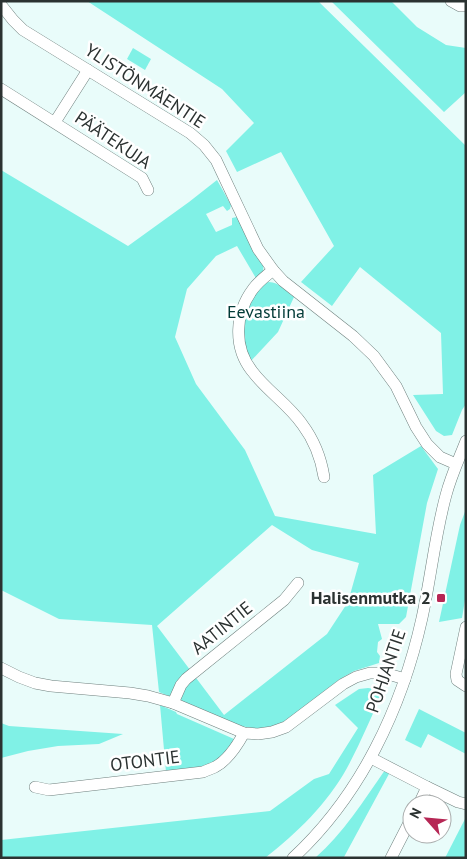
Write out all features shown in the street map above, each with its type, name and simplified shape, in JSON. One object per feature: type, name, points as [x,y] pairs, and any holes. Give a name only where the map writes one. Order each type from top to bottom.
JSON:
[{"type":"street","points":[[451,1],[460,6],[466,6]]},
{"type":"street","name":"YLISTÖNMÄENTIE","points":[[1,5],[23,30],[190,133],[204,145],[216,160],[258,249],[273,270],[283,281],[353,336],[374,356],[396,386],[416,427],[427,444],[440,457],[460,464]]},
{"type":"street","name":"PÄÄTEKUJA","points":[[55,122],[88,70]]},
{"type":"street","name":"PÄÄTEKUJA","points":[[1,89],[142,178],[148,190]]},
{"type":"street","points":[[273,270],[254,288],[246,300],[240,316],[238,341],[251,371],[286,405],[302,424],[315,445],[324,477]]},
{"type":"street","name":"POHJANTIE","points":[[293,858],[320,831],[343,803],[371,758],[389,719],[414,653],[446,495],[460,464],[466,441]]},
{"type":"street","name":"AATINTIE","points":[[173,703],[181,685],[186,679],[284,600],[298,584]]},
{"type":"street","points":[[466,627],[456,674],[457,680],[466,686]]},
{"type":"street","points":[[1,668],[19,678],[35,683],[148,696],[173,703],[244,733],[258,734],[286,727],[343,684],[356,677],[370,673],[382,673],[405,679]]},
{"type":"street","name":"OTONTIE","points":[[35,787],[48,790],[203,772],[215,767],[224,760],[236,747],[244,733]]},
{"type":"street","points":[[371,758],[458,802],[466,804]]},
{"type":"street","points":[[424,794],[428,787]]},
{"type":"street","points":[[391,858],[402,837]]},
{"type":"green space","points":[[87,1],[318,1],[466,146],[466,404],[452,435],[444,436],[436,431],[413,395],[443,394],[441,333],[360,267],[332,306],[301,282],[334,246],[281,152],[237,172],[226,151],[254,123],[222,89]]},
{"type":"green space","points":[[331,1],[391,1],[417,27],[446,45],[466,48],[466,92],[444,112]]},
{"type":"green space","points":[[133,48],[151,59],[145,70],[127,59]]},
{"type":"green space","points":[[1,170],[128,246],[217,180],[231,205],[230,209],[227,211],[223,206],[206,214],[216,232],[232,225],[232,218],[237,217],[263,263],[263,272],[257,280],[237,246],[216,256],[187,289],[175,337],[196,384],[245,450],[275,516],[376,534],[373,475],[421,446],[438,469],[427,503],[406,617],[399,624],[378,624],[382,639],[378,642],[379,663],[354,671],[340,679],[286,721],[272,727],[260,729],[240,726],[159,692],[152,625],[59,619],[1,590]],"holes":[[[272,525],[312,550],[359,563],[348,602],[327,634],[224,715],[157,626]]]},
{"type":"green space","name":"Eevastiina","points":[[269,282],[279,285],[294,297],[278,332],[249,363],[241,329],[249,302],[265,283]]},
{"type":"green space","points":[[466,509],[466,594],[462,618],[439,622],[460,525]]},
{"type":"green space","points":[[368,688],[383,692],[347,768],[321,806],[265,858],[1,858],[1,840],[270,811],[314,779],[329,774],[358,728],[335,705],[359,689]]},
{"type":"green space","points":[[160,705],[234,739],[229,748],[213,764],[203,768],[166,772]]},
{"type":"green space","points":[[419,709],[466,733],[466,754],[428,734],[421,748],[405,740]]},
{"type":"green space","points":[[1,723],[9,726],[123,734],[99,744],[58,746],[1,758]]},
{"type":"green space","points":[[385,770],[390,772],[345,858],[315,858],[344,828]]},
{"type":"green space","points":[[466,817],[465,858],[445,858]]},
{"type":"place","name":"Halisenmutka 2","points":[[441,598]]}]
